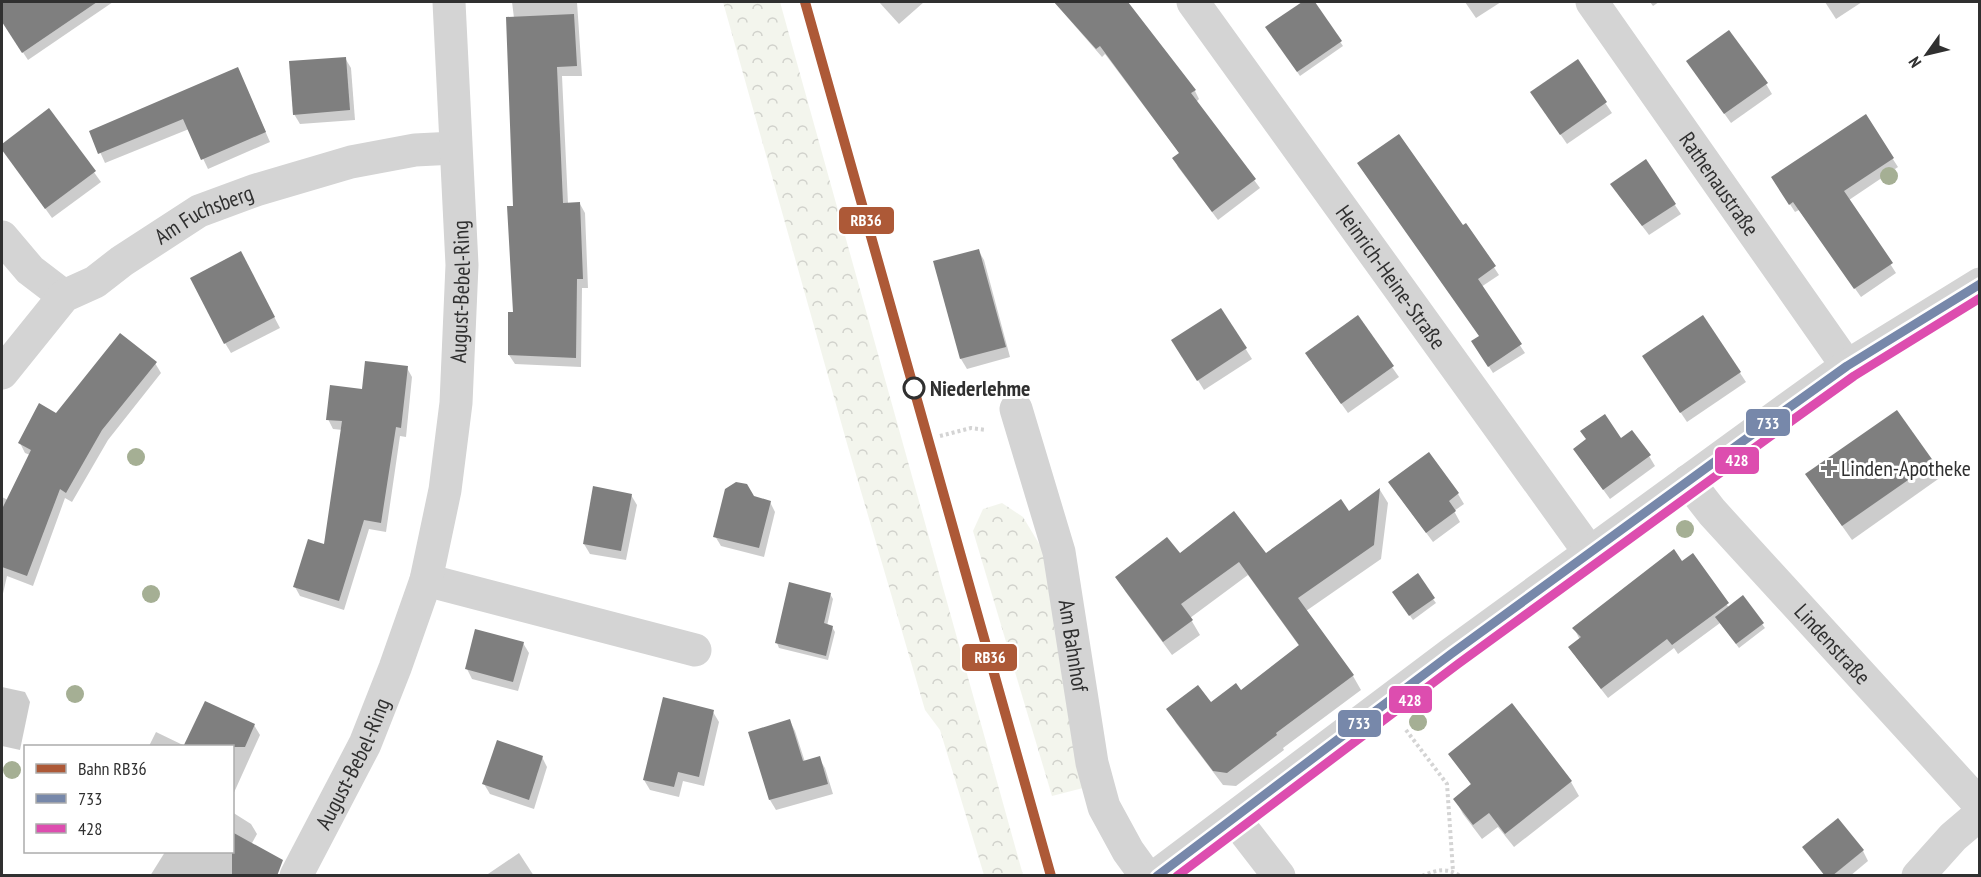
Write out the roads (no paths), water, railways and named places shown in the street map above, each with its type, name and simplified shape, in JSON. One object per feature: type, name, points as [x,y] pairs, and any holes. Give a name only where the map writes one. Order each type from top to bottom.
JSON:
[{"type":"street","name":"August-Bebel-Ring","points":[[296,876],[365,744],[395,668],[426,580],[445,490],[456,403],[462,265],[449,2]]},
{"type":"street","name":"Heinrich-Heine-Straße","points":[[1193,2],[1590,553]]},
{"type":"street","name":"Rathenaustraße","points":[[1592,2],[1847,366]]},
{"type":"street","name":"Am Fuchsberg","points":[[2,373],[64,296],[95,282],[122,261],[199,211],[256,190],[351,162],[415,150],[455,148]]},
{"type":"street","points":[[2,237],[30,270],[64,296]]},
{"type":"street","points":[[1156,876],[1458,649],[1847,366],[1979,286]]},
{"type":"street","name":"Am Bahnhof","points":[[1020,422],[1059,552],[1092,763],[1104,807],[1128,851],[1146,876]]},
{"type":"street","name":"Lindenstraße","points":[[1688,481],[1712,512],[1980,805]]},
{"type":"street","points":[[426,580],[694,650]]},
{"type":"street","points":[[1918,876],[1953,837],[1980,814]]},
{"type":"street","points":[[1234,818],[1279,876]]},
{"type":"rail line","name":"RB36","points":[[805,2],[1051,876]]},
{"type":"place","name":"Niederlehme","points":[[914,388]]},
{"type":"place","name":"Linden-Apotheke","points":[[1829,468]]}]
